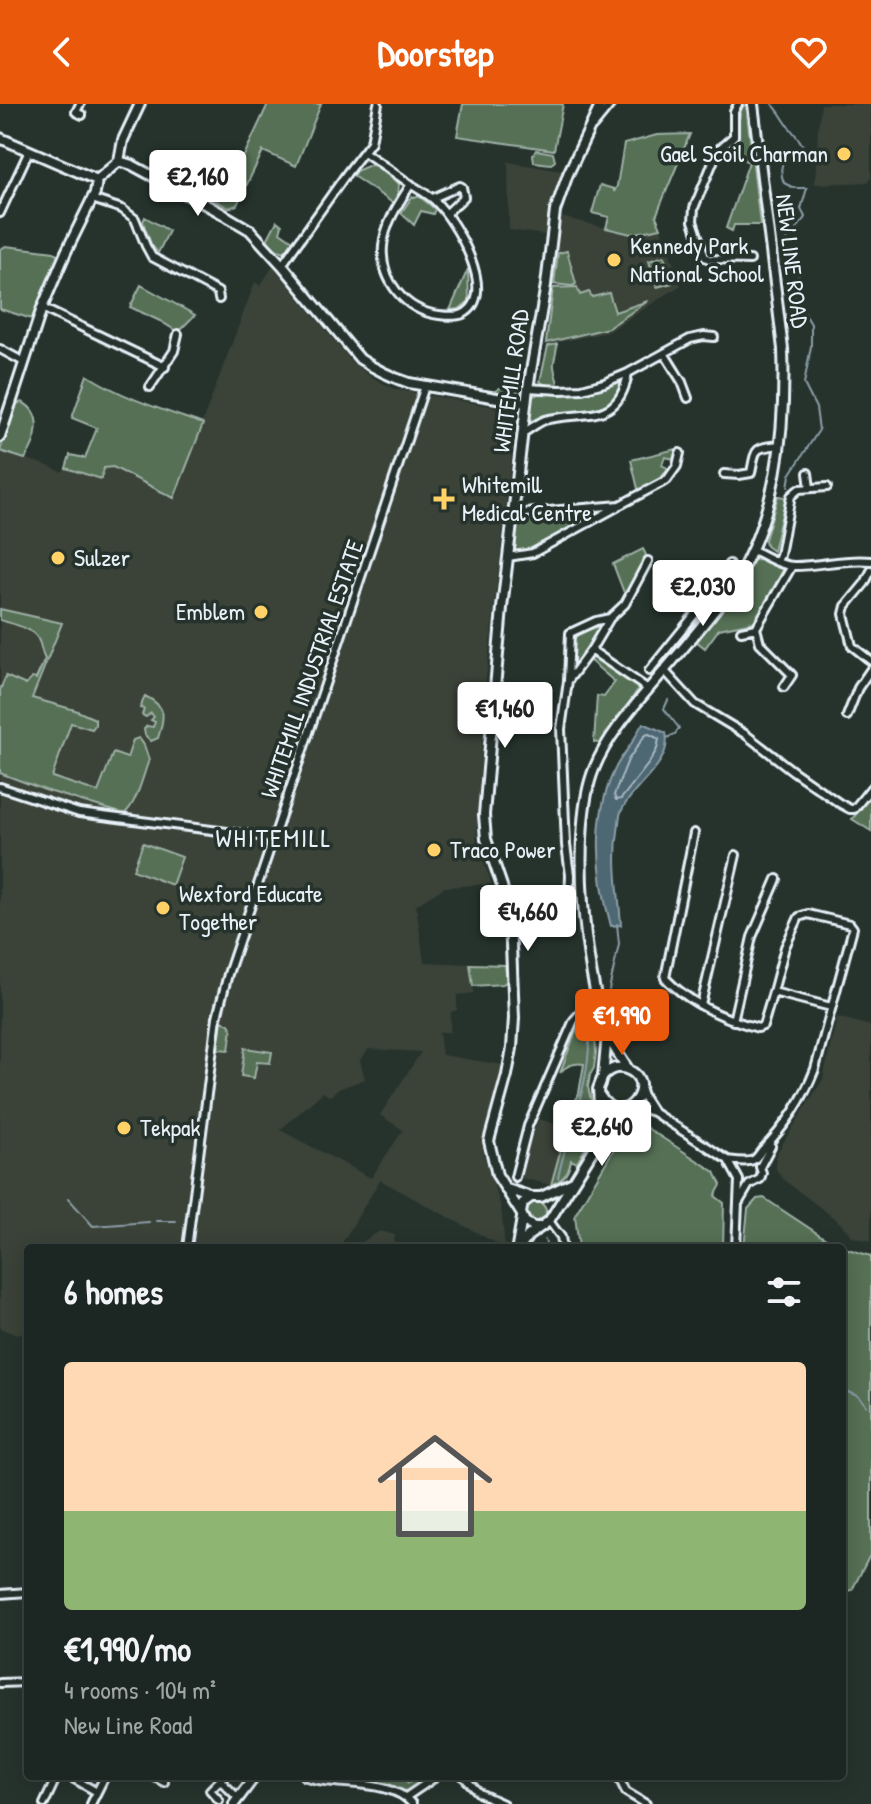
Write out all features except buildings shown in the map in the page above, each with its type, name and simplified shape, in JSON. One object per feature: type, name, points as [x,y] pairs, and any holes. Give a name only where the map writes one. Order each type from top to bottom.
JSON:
[{"type":"street","points":[[80,104],[76,112],[82,115]]},
{"type":"street","points":[[0,437],[42,308],[92,199],[97,180],[119,161],[123,140],[140,104]]},
{"type":"street","points":[[282,265],[371,142],[378,104]]},
{"type":"street","name":"WHITEMILL ROAD","points":[[522,1216],[497,1175],[489,1141],[507,1075],[514,1018],[510,920],[486,839],[484,815],[499,629],[528,388],[557,201],[601,104]]},
{"type":"street","points":[[590,130],[611,104]]},
{"type":"street","points":[[738,104],[734,112],[734,136],[718,150],[694,208],[693,221],[705,257],[750,260]]},
{"type":"street","name":"NEW LINE ROAD","points":[[628,1069],[607,1034],[586,936],[581,844],[583,818],[594,769],[606,745],[743,571],[769,508],[780,445],[783,349],[753,104]]},
{"type":"street","points":[[0,138],[97,180]]},
{"type":"street","points":[[0,213],[29,151]]},
{"type":"street","points":[[364,152],[433,198],[447,213],[475,269],[476,294],[466,313],[448,316],[423,312],[408,304],[391,282],[383,249],[387,228],[411,184]]},
{"type":"street","points":[[119,161],[236,221],[258,238],[360,359],[393,378],[526,403]]},
{"type":"street","points":[[433,198],[462,187],[464,197],[447,213]]},
{"type":"street","points":[[92,199],[129,214],[139,227],[152,257],[218,292],[219,299]]},
{"type":"street","points":[[42,308],[165,367]]},
{"type":"street","points":[[150,387],[174,351],[178,334]]},
{"type":"street","points":[[528,388],[582,389],[604,383],[690,339],[714,337]]},
{"type":"street","points":[[0,349],[24,362]]},
{"type":"street","points":[[664,353],[688,398]]},
{"type":"street","points":[[523,433],[542,421],[602,412],[613,407],[621,399],[628,373]]},
{"type":"street","name":"WHITEMILL INDUSTRIAL ESTATE","points":[[188,1244],[217,1017],[228,974],[425,386]]},
{"type":"street","points":[[724,474],[751,473],[756,452],[760,448],[780,445]]},
{"type":"street","points":[[508,557],[533,553],[667,480],[677,466],[680,453]]},
{"type":"street","points":[[808,473],[810,488]]},
{"type":"street","points":[[777,561],[791,496],[799,489],[827,487]]},
{"type":"street","points":[[513,514],[620,505]]},
{"type":"street","points":[[753,550],[792,566],[871,561]]},
{"type":"street","points":[[568,681],[610,618],[625,604],[648,561]]},
{"type":"street","points":[[649,671],[704,603],[729,564]]},
{"type":"street","points":[[784,687],[792,675],[760,643],[756,628],[792,566]]},
{"type":"street","points":[[871,571],[846,606],[844,614],[852,646],[871,661]]},
{"type":"street","points":[[704,603],[714,611]]},
{"type":"street","points":[[569,902],[561,729],[568,681],[570,633],[610,618]]},
{"type":"street","points":[[741,631],[756,628]]},
{"type":"street","points":[[591,650],[648,689]]},
{"type":"street","points":[[847,716],[858,688],[871,669]]},
{"type":"street","points":[[664,670],[695,704],[745,734],[839,803],[854,809],[871,788]]},
{"type":"street","points":[[0,787],[79,813],[274,838]]},
{"type":"street","points":[[694,833],[665,978],[701,1005],[733,1021],[762,1028],[785,947],[799,917],[808,914],[850,924],[853,928],[811,1080],[760,1167]]},
{"type":"street","points":[[566,845],[581,844]]},
{"type":"street","points":[[701,1005],[736,855]]},
{"type":"street","points":[[733,1021],[752,937],[777,879]]},
{"type":"street","points":[[773,992],[831,1007]]},
{"type":"street","points":[[515,1177],[528,1126],[574,1020],[582,1011],[599,1006]]},
{"type":"street","name":"NEW LINE ROAD","points":[[603,1076],[607,1034]]},
{"type":"street","points":[[601,1137],[598,1089],[603,1076],[615,1068],[628,1069],[638,1079],[644,1098],[653,1112]]},
{"type":"street","points":[[521,1244],[550,1219],[613,1118],[637,1099],[640,1086]]},
{"type":"street","points":[[600,1096],[609,1107],[637,1107],[653,1112],[728,1160],[753,1160],[774,1139]]},
{"type":"street","points":[[728,1160],[737,1176],[749,1185]]},
{"type":"street","points":[[738,1203],[749,1185],[760,1179],[760,1167],[753,1160]]},
{"type":"street","points":[[736,1244],[737,1176],[741,1162]]},
{"type":"street","points":[[518,1244],[523,1203],[574,1181]]},
{"type":"street","points":[[507,1189],[549,1202],[550,1219],[562,1244]]},
{"type":"street","points":[[522,1216],[529,1225],[540,1227]]},
{"type":"street","points":[[0,1594],[24,1592]]},
{"type":"street","points":[[0,1683],[24,1682]]},
{"type":"street","points":[[44,1804],[55,1780]]},
{"type":"street","points":[[76,1780],[97,1792]]},
{"type":"street","points":[[91,1804],[103,1780]]},
{"type":"street","points":[[160,1780],[164,1782]]},
{"type":"street","points":[[219,1800],[210,1790],[220,1780]]},
{"type":"street","points":[[223,1780],[236,1801],[252,1780]]},
{"type":"street","points":[[345,1780],[406,1797],[412,1804]]},
{"type":"street","points":[[406,1797],[431,1780]]},
{"type":"street","points":[[467,1780],[479,1793],[503,1804]]},
{"type":"street","points":[[620,1780],[626,1792],[646,1804]]},
{"type":"shaded area","name":"Gael Scoil Charman","points":[[821,104],[871,104],[871,178],[867,182],[815,184]]},
{"type":"shaded area","points":[[508,162],[562,171],[545,235],[509,230]]},
{"type":"shaded area","name":"Kennedy Park National School","points":[[561,217],[631,234],[661,228],[681,285],[608,332],[544,345]]},
{"type":"shaded area","points":[[273,266],[352,362],[394,389],[512,410],[516,417],[486,679],[476,843],[492,884],[445,887],[416,905],[424,962],[470,964],[474,993],[457,995],[457,1010],[451,1012],[450,1032],[439,1032],[442,1055],[503,1065],[483,1153],[501,1207],[505,1244],[498,1244],[380,1180],[341,1244],[24,1244],[24,1334],[14,1334],[0,1328],[0,451],[62,472],[66,468],[101,478],[104,468],[113,467],[174,497],[255,282],[260,286]],"holes":[[[369,1049],[421,1052],[380,1115],[403,1130],[371,1178],[280,1130],[323,1092],[330,1097],[336,1090],[365,1079],[360,1060]]]},
{"type":"shaded area","points":[[837,1017],[871,1026],[871,1241],[853,1237],[838,1221],[784,1180],[776,1169],[778,1151],[823,1079]]},
{"type":"shaded area","points":[[539,1119],[567,1128],[551,1185],[521,1178]]},
{"type":"shaded area","points":[[380,1231],[395,1235],[394,1244],[359,1244]]},
{"type":"green space","points":[[268,104],[321,104],[296,166],[263,151],[237,205],[229,208],[189,185],[195,174],[231,184]]},
{"type":"green space","points":[[463,104],[563,104],[554,150],[457,136]]},
{"type":"green space","points":[[746,105],[760,225],[734,225],[732,231],[726,228],[749,162],[724,151],[735,139],[740,113]]},
{"type":"green space","points":[[690,134],[656,216],[661,228],[631,234],[606,228],[609,217],[592,213],[600,185],[614,189],[614,192],[617,186],[624,144],[657,135]]},
{"type":"green space","points":[[536,150],[553,153],[555,161],[551,164],[534,162]]},
{"type":"green space","points":[[370,165],[376,166],[399,184],[393,203],[353,176],[356,171]]},
{"type":"green space","points":[[412,197],[420,197],[435,209],[433,214],[421,211],[414,225],[401,213]]},
{"type":"green space","points":[[145,217],[169,231],[158,253],[143,222]]},
{"type":"green space","points":[[277,221],[282,225],[280,232],[293,241],[289,250],[279,250],[267,240]]},
{"type":"green space","points":[[6,246],[59,255],[32,319],[0,309],[0,249]]},
{"type":"green space","points":[[567,251],[576,284],[554,284],[558,253]]},
{"type":"green space","points":[[664,256],[672,283],[657,287],[649,261]]},
{"type":"green space","points":[[468,269],[469,301],[459,309],[450,310]]},
{"type":"green space","points":[[141,285],[195,315],[178,332],[130,307]]},
{"type":"green space","points":[[577,287],[580,295],[589,292],[592,297],[609,293],[615,312],[648,301],[608,328],[546,343],[553,288]]},
{"type":"green space","points":[[557,344],[554,365],[558,385],[545,385],[540,381],[548,346]]},
{"type":"green space","points":[[526,370],[515,395],[494,392]]},
{"type":"green space","points":[[87,375],[129,397],[203,424],[174,498],[113,467],[104,468],[101,479],[66,468],[70,455],[85,458],[97,428],[72,418]]},
{"type":"green space","points":[[619,382],[622,384],[620,392],[609,405],[542,417],[528,425],[531,397],[578,392]]},
{"type":"green space","points":[[22,402],[34,413],[37,428],[25,459],[0,451],[16,404]]},
{"type":"green space","points":[[676,449],[674,459],[665,457],[662,465],[669,469],[639,493],[631,460]]},
{"type":"green space","points":[[778,496],[786,497],[773,551],[766,546],[765,540]]},
{"type":"green space","points":[[592,511],[596,515],[528,550],[515,550],[517,521],[520,518]]},
{"type":"green space","points":[[643,549],[646,555],[625,595],[613,564]]},
{"type":"green space","points":[[761,559],[784,568],[758,617],[753,622],[719,629],[705,648],[696,641],[730,599],[753,562]]},
{"type":"green space","points":[[0,609],[62,623],[32,698],[95,719],[92,729],[71,723],[52,777],[98,792],[113,753],[127,758],[133,740],[139,738],[144,745],[149,760],[136,796],[124,814],[0,773],[0,690],[6,676],[26,685],[32,678],[36,679],[45,659],[35,635],[21,626],[0,620]]},
{"type":"green space","points":[[602,622],[574,669],[571,669],[575,638],[583,630]]},
{"type":"green space","points":[[594,657],[639,688],[601,744],[594,742],[597,696],[604,697],[615,682],[589,660]]},
{"type":"green space","points":[[145,696],[161,708],[162,713],[158,738],[151,741],[144,729],[153,727],[155,722],[151,720],[154,717],[151,713],[146,717],[142,715],[144,709],[140,708]]},
{"type":"green space","points":[[871,796],[871,831],[852,819]]},
{"type":"green space","points":[[143,843],[182,857],[172,885],[133,870]]},
{"type":"green space","points":[[470,964],[505,965],[507,981],[473,986]]},
{"type":"green space","points":[[589,1017],[594,1020],[598,1034],[595,1035],[594,1068],[588,1087],[596,1122],[577,1163],[571,1160],[565,1176],[551,1185],[579,1093],[584,1064],[570,1065],[560,1073],[579,1023]]},
{"type":"green space","points":[[222,1021],[232,1029],[229,1050],[218,1049]]},
{"type":"green space","points":[[245,1048],[272,1052],[270,1063],[257,1062],[254,1078],[241,1076]]},
{"type":"green space","points":[[644,1126],[715,1172],[721,1185],[715,1196],[724,1203],[723,1244],[579,1244],[575,1215],[621,1137],[636,1127]]},
{"type":"green space","points":[[764,1198],[833,1244],[744,1244],[748,1209],[757,1199]]},
{"type":"green space","points":[[532,1202],[540,1202],[546,1212],[540,1222],[532,1222],[526,1216],[526,1208]]},
{"type":"green space","points":[[846,1248],[871,1256],[871,1553],[852,1590],[846,1591]]},
{"type":"green space","points":[[350,1780],[405,1780],[408,1783],[425,1780],[405,1791],[375,1782]]},
{"type":"water","points":[[643,723],[666,733],[667,744],[658,765],[626,802],[620,814],[616,854],[621,925],[611,926],[600,868],[602,808],[616,767]]},
{"type":"waterway","points":[[772,104],[803,146],[798,158],[787,156],[782,166],[784,183],[794,188],[807,188],[801,209],[805,217],[786,241],[781,253],[793,258],[799,276],[793,294],[811,324],[811,346],[804,384],[816,408],[819,430],[790,475],[788,487]]},
{"type":"waterway","points":[[667,738],[679,728],[664,709],[668,700]]},
{"type":"waterway","points":[[609,990],[619,944],[617,924]]},
{"type":"waterway","points":[[558,1178],[582,1092],[589,1039]]},
{"type":"waterway","points":[[68,1198],[93,1226],[149,1222]]},
{"type":"waterway","points":[[156,1221],[176,1221]]},
{"type":"waterway","points":[[545,1240],[546,1244]]},
{"type":"waterway","points":[[846,1392],[858,1396],[867,1406]]},
{"type":"place","name":"Gael Scoil Charman","points":[[844,154]]},
{"type":"place","name":"Kennedy Park National School","points":[[614,260]]},
{"type":"place","name":"Whitemill Medical Centre","points":[[444,499]]},
{"type":"place","name":"Sulzer","points":[[58,558]]},
{"type":"place","name":"Emblem","points":[[261,612]]},
{"type":"place","name":"Traco Power","points":[[434,850]]},
{"type":"place","name":"Wexford Educate Together","points":[[163,908]]},
{"type":"place","name":"Tekpak","points":[[124,1128]]},
{"type":"district","name":"WHITEMILL","points":[[274,838]]}]
